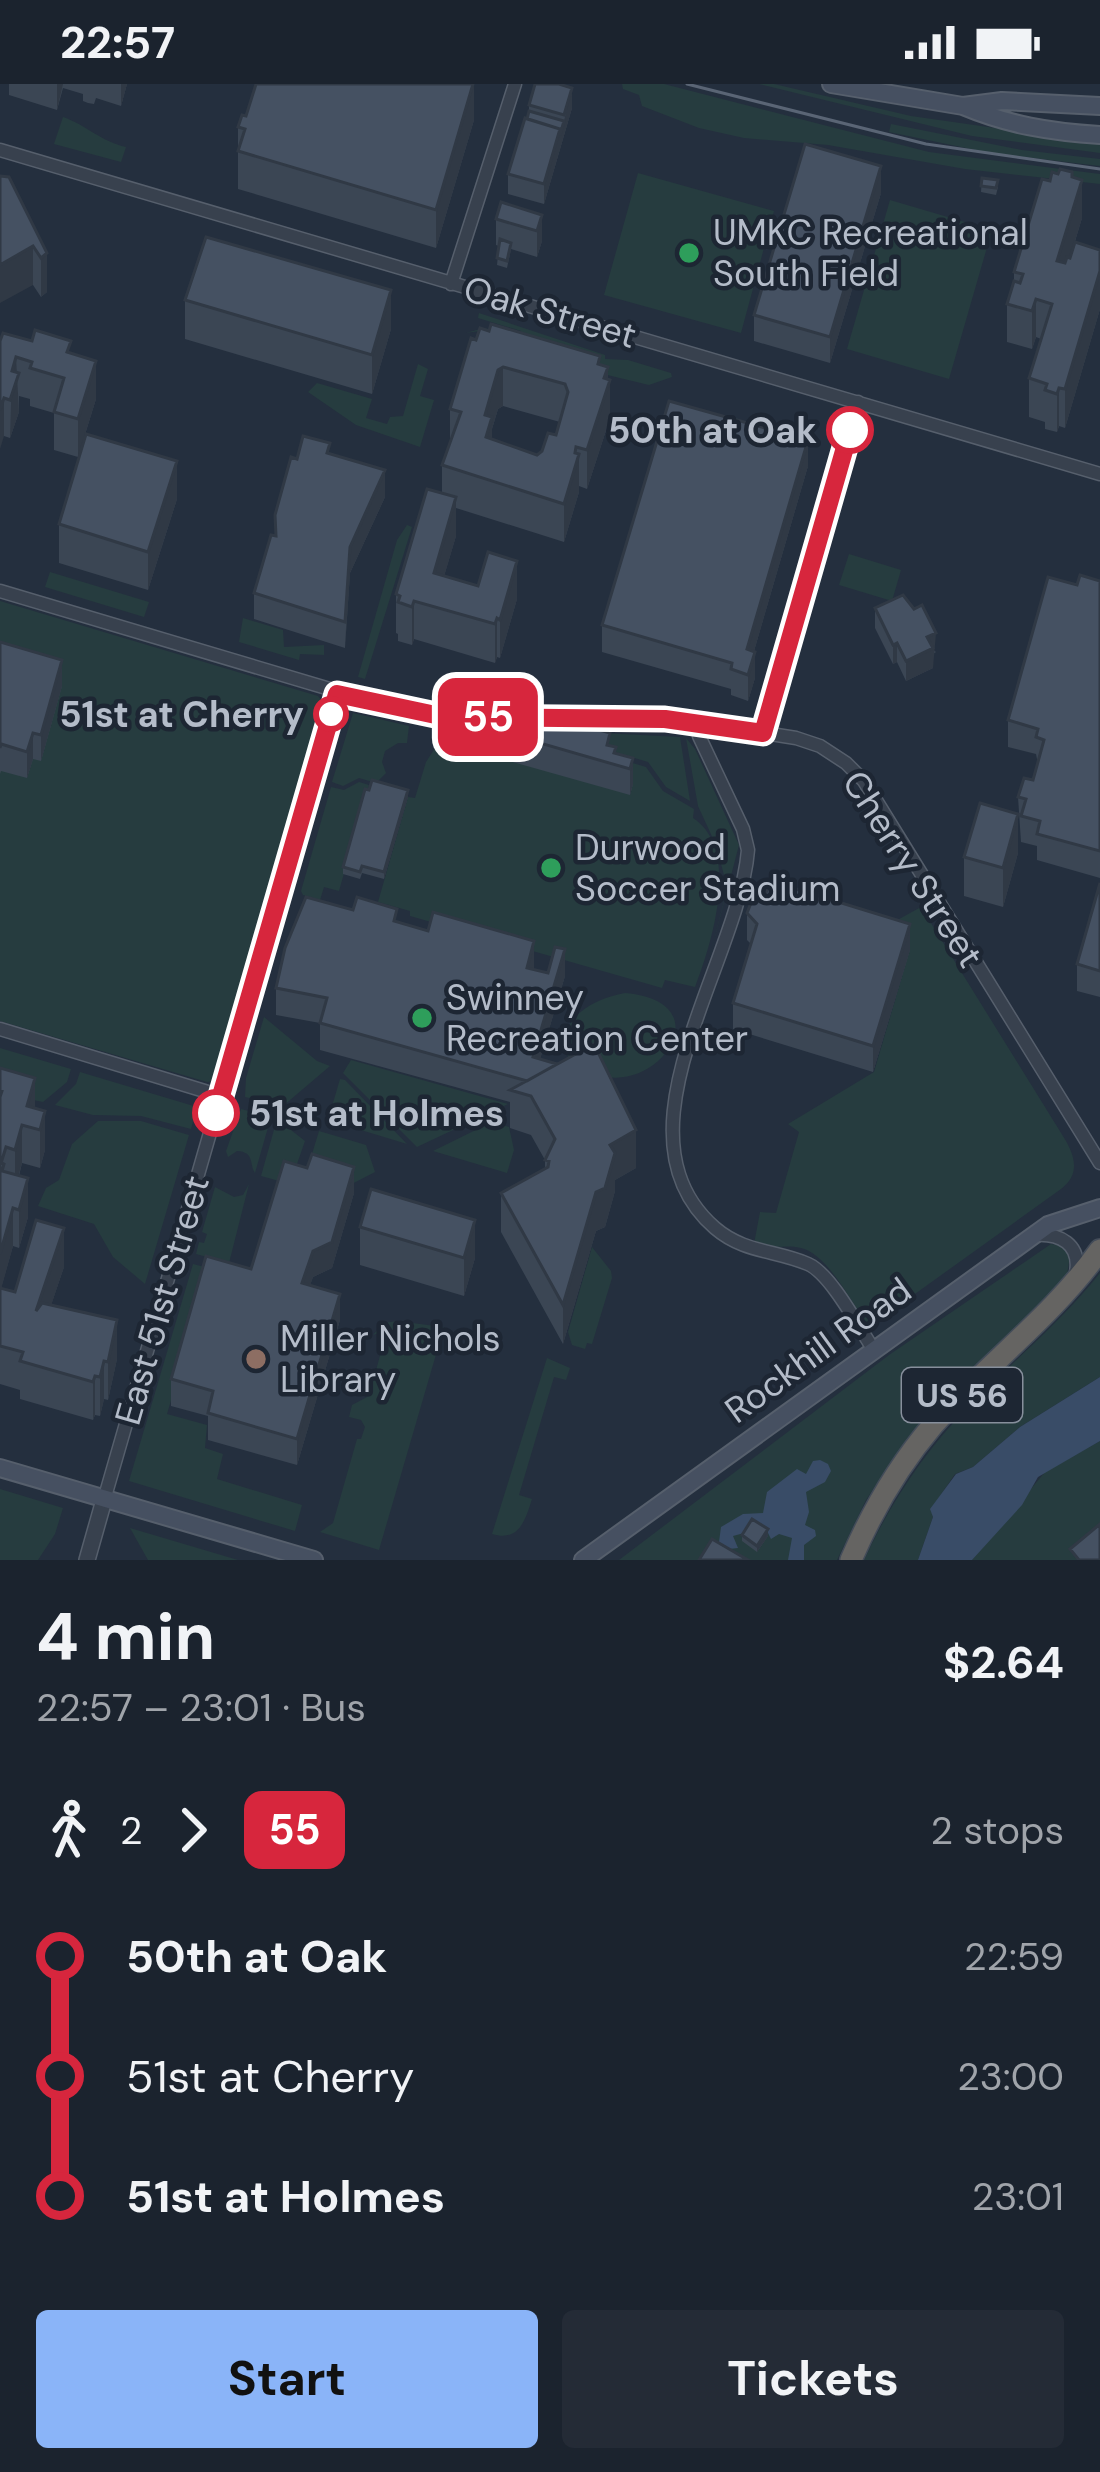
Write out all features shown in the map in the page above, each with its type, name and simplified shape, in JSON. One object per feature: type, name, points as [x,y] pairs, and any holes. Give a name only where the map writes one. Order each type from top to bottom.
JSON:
[{"type":"highway","name":"US 56","points":[[851,1560],[896,1472],[932,1426],[1033,1330],[1100,1250]]},
{"type":"main road","points":[[831,84],[963,106],[999,121],[1052,132],[1100,136]]},
{"type":"main road","points":[[963,106],[1002,101],[1100,106]]},
{"type":"main road","name":"Rockhill Road","points":[[583,1560],[1033,1235],[1048,1225],[1100,1208]]},
{"type":"main road","points":[[0,1468],[314,1560]]},
{"type":"street","points":[[451,284],[515,84]]},
{"type":"street","name":"Oak Street","points":[[0,150],[1100,474]]},
{"type":"street","points":[[763,733],[859,402]]},
{"type":"street","name":"Cherry Street","points":[[0,591],[337,694],[445,717],[665,719],[820,746],[864,781],[1100,1163]]},
{"type":"street","name":"East 51st Street","points":[[86,1560],[337,694]]},
{"type":"street","points":[[701,723],[699,736],[743,829],[748,850],[676,1093],[671,1134],[676,1172],[693,1202],[736,1244],[806,1263],[821,1272],[874,1350]]},
{"type":"street","points":[[0,1029],[221,1096]]},
{"type":"street","points":[[1033,1235],[1058,1236],[1071,1244],[1078,1263],[1074,1284]]},
{"type":"green space","points":[[622,84],[664,84],[929,152],[1100,174],[1100,184],[965,169],[828,145],[744,138],[699,128],[642,106],[639,95],[623,89]]},
{"type":"green space","points":[[759,84],[911,116],[1100,143],[1100,153],[972,136]]},
{"type":"green space","points":[[63,117],[126,147],[121,162],[54,144]]},
{"type":"green space","points":[[891,124],[1022,150],[1100,159],[1100,166],[990,153],[889,132]]},
{"type":"green space","name":"UMKC Recreational South Field","points":[[638,173],[774,211],[741,333],[604,295]]},
{"type":"green space","points":[[890,200],[992,230],[949,379],[847,349]]},
{"type":"green space","points":[[479,313],[605,355],[605,359],[628,360],[672,377],[649,385],[549,361],[486,330],[466,333],[484,328],[520,337],[521,331],[478,318]]},
{"type":"green space","points":[[418,364],[428,369],[420,396],[434,400],[420,447],[356,425],[308,392],[317,383],[372,399],[366,418],[387,424],[390,417],[403,416]]},
{"type":"green space","points":[[407,525],[412,527],[365,679],[358,677],[397,540]]},
{"type":"green space","points":[[849,554],[901,570],[892,601],[839,585]]},
{"type":"green space","points":[[50,572],[149,602],[144,617],[45,587]]},
{"type":"green space","points":[[0,601],[318,696],[325,705],[214,1081],[0,1021]]},
{"type":"green space","points":[[243,618],[283,630],[284,647],[324,645],[324,655],[300,654],[299,660],[239,642]]},
{"type":"green space","points":[[353,713],[409,726],[407,743],[385,751],[386,773],[376,783],[359,778],[343,786],[332,782]]},
{"type":"green space","points":[[602,733],[680,737],[690,801],[666,787],[648,762],[587,744]]},
{"type":"green space","name":"Durwood Soccer Stadium","points":[[432,736],[562,742],[646,767],[663,791],[694,809],[693,818],[708,832],[716,851],[719,873],[709,946],[695,987],[665,980],[662,988],[410,916],[410,911],[378,902],[408,797],[415,798],[435,748]]},
{"type":"green space","points":[[686,738],[739,845],[705,975],[724,901],[724,875],[698,806]]},
{"type":"green space","points":[[359,782],[369,785],[339,891],[324,887],[320,900],[303,895],[331,787],[344,790]]},
{"type":"green space","points":[[921,907],[1066,1141],[1074,1166],[1061,1189],[869,1327],[830,1270],[811,1252],[754,1244],[760,1212],[776,1213],[799,1132],[788,1124],[874,1072],[910,949],[874,933]]},
{"type":"green space","points":[[625,993],[653,999],[670,1011],[673,1041],[663,1056],[628,1076],[602,1076],[571,1063],[565,1036],[569,1025],[599,1001]]},
{"type":"green space","points":[[264,1017],[317,1061],[330,1066],[283,1106],[245,1097]]},
{"type":"green space","points":[[0,1048],[71,1069],[67,1082],[43,1102],[0,1093]]},
{"type":"green space","points":[[351,1060],[508,1104],[417,1147],[343,1073]]},
{"type":"green space","points":[[80,1072],[197,1107],[191,1129],[141,1116],[93,1115],[55,1105],[76,1084]]},
{"type":"green space","points":[[340,1079],[345,1080],[407,1144],[328,1120]]},
{"type":"green space","points":[[241,1109],[271,1117],[255,1173],[247,1154],[237,1151],[228,1157],[226,1151]]},
{"type":"green space","points":[[277,1119],[305,1141],[290,1184],[261,1176]]},
{"type":"green space","points":[[98,1121],[141,1121],[189,1135],[145,1284],[113,1257],[94,1224],[38,1206],[46,1188],[59,1180],[72,1144]]},
{"type":"green space","points":[[492,1122],[509,1127],[514,1150],[507,1173],[433,1151]]},
{"type":"green space","points":[[319,1131],[366,1145],[375,1172],[344,1188],[305,1177]]},
{"type":"green space","points":[[249,1184],[229,1263],[196,1254],[207,1234],[202,1232],[215,1187],[234,1197],[243,1195]]},
{"type":"green space","points":[[1051,1244],[1061,1246],[1070,1256],[1067,1275],[908,1437],[866,1500],[837,1560],[619,1560],[889,1355]]},
{"type":"green space","points":[[592,1247],[612,1278],[592,1344],[587,1343],[585,1349],[572,1345],[568,1332]]},
{"type":"green space","points":[[193,1264],[224,1272],[206,1282],[167,1414],[207,1425],[205,1448],[223,1454],[217,1479],[302,1505],[295,1531],[129,1481]]},
{"type":"green space","points":[[1100,1273],[1100,1377],[1020,1427],[973,1467],[955,1474],[931,1509],[933,1517],[918,1560],[864,1560],[897,1498],[937,1441]]},
{"type":"green space","points":[[384,1323],[443,1327],[452,1335],[450,1341],[442,1334],[379,1550],[320,1532],[333,1523],[357,1439],[365,1427],[361,1420],[349,1417],[352,1405],[369,1396],[387,1330],[373,1335]]},
{"type":"green space","points":[[547,1358],[570,1368],[566,1380],[554,1377],[519,1495],[532,1499],[515,1532],[492,1534]]},
{"type":"green space","points":[[1100,1441],[1100,1560],[972,1560],[1045,1472]]},
{"type":"green space","points":[[0,1489],[63,1508],[55,1534],[38,1560],[0,1560]]},
{"type":"green space","points":[[130,1528],[238,1560],[148,1560]]},
{"type":"water","points":[[1100,1377],[1100,1441],[1038,1477],[1022,1505],[972,1560],[918,1560],[933,1517],[930,1509],[956,1474],[973,1467],[1020,1427]]},
{"type":"water","points":[[820,1460],[831,1471],[825,1482],[806,1492],[809,1512],[805,1525],[816,1536],[804,1545],[804,1560],[788,1560],[792,1538],[779,1534],[771,1539],[767,1531],[749,1525],[744,1533],[733,1536],[738,1548],[729,1549],[719,1542],[721,1527],[743,1514],[763,1513],[767,1492],[797,1469],[806,1474],[813,1461]]},
{"type":"building","points":[[256,84],[473,84],[436,210],[238,151],[245,129],[238,127]]},
{"type":"building","points":[[535,84],[572,88],[564,115],[529,105]]},
{"type":"building","points":[[529,111],[564,121],[560,135],[560,129],[527,119]]},
{"type":"building","points":[[525,118],[560,129],[544,184],[508,174]]},
{"type":"building","points":[[805,144],[881,166],[830,337],[754,315]]},
{"type":"building","points":[[1060,169],[1082,180],[1057,261],[1065,263],[1070,258],[1075,242],[1100,250],[1100,271],[1065,389],[1059,388],[1057,394],[1045,390],[1047,384],[1029,378],[1052,304],[1036,299],[1032,311],[1007,304],[1014,281],[1020,283],[1023,274],[1014,272],[1042,179],[1050,181],[1052,172],[1058,174]]},
{"type":"building","points":[[0,176],[9,177],[47,253],[41,258],[33,246],[0,265]]},
{"type":"building","points":[[982,178],[998,180],[996,188],[981,186]]},
{"type":"building","points":[[501,202],[542,215],[537,231],[496,219]]},
{"type":"building","points":[[206,237],[391,290],[372,355],[185,300]]},
{"type":"building","points":[[500,239],[511,243],[507,261],[497,258]]},
{"type":"building","points":[[491,324],[600,356],[598,364],[608,367],[604,378],[610,380],[587,450],[576,447],[579,454],[564,504],[442,465],[461,412],[450,409],[471,338],[476,340],[480,328],[489,331]],"holes":[[[503,367],[565,384],[568,392],[556,435],[548,433],[537,455],[486,437],[492,417],[485,415],[498,370]]]},
{"type":"building","points":[[35,330],[71,341],[67,352],[96,361],[78,419],[54,412],[64,378],[30,368],[32,362],[16,357],[12,371],[19,373],[10,400],[4,398],[0,410],[3,333],[32,341]]},
{"type":"building","points":[[669,401],[808,440],[747,649],[755,652],[748,675],[731,669],[732,663],[602,625]]},
{"type":"building","points":[[86,434],[177,461],[148,552],[59,524]]},
{"type":"building","points":[[303,436],[330,443],[327,453],[385,470],[350,547],[345,622],[254,593],[271,535],[276,536],[275,515],[291,457],[297,459]]},
{"type":"building","points":[[427,489],[456,497],[434,573],[478,586],[488,552],[517,561],[495,624],[414,601],[412,607],[398,602],[396,594]]},
{"type":"building","points":[[1080,575],[1100,581],[1100,851],[1037,834],[1040,821],[1021,816],[1026,799],[1018,797],[1024,778],[1033,780],[1044,740],[1036,737],[1038,729],[1008,720],[1048,577],[1077,585]]},
{"type":"building","points":[[903,595],[914,609],[922,605],[936,633],[927,637],[933,648],[906,661],[875,608]]},
{"type":"building","points":[[0,642],[62,660],[41,735],[33,733],[27,752],[1,744],[0,748]]},
{"type":"building","points":[[547,715],[610,733],[607,745],[616,747],[614,753],[633,758],[630,769],[502,732],[510,718]]},
{"type":"building","points":[[372,780],[408,790],[384,872],[362,866],[360,872],[343,867],[365,789],[369,790]]},
{"type":"building","points":[[980,803],[1018,814],[1003,868],[964,857]]},
{"type":"building","points":[[770,881],[910,924],[873,1046],[733,1003],[757,924],[747,913],[751,903],[764,899]]},
{"type":"building","points":[[1100,883],[1100,971],[1077,964]]},
{"type":"building","name":"Swinney Recreation Center","points":[[306,897],[353,910],[357,897],[397,909],[394,921],[428,931],[433,912],[534,941],[527,968],[548,973],[555,947],[565,949],[533,1057],[557,1064],[527,1081],[320,1023],[327,998],[276,988],[285,948]]},
{"type":"building","points":[[594,1044],[636,1130],[610,1145],[615,1153],[605,1188],[596,1192],[563,1305],[501,1193],[548,1167],[545,1160],[555,1139],[531,1096],[510,1090]]},
{"type":"building","points":[[0,1068],[35,1078],[27,1106],[45,1111],[40,1130],[22,1125],[15,1150],[6,1147],[2,1160],[0,1159]]},
{"type":"building","name":"Miller Nichols Library","points":[[312,1154],[354,1167],[332,1242],[313,1251],[302,1283],[340,1294],[297,1439],[208,1413],[213,1391],[171,1379],[206,1256],[251,1269],[284,1161],[307,1168]]},
{"type":"building","points":[[0,1162],[2,1171],[28,1178],[19,1210],[13,1208],[0,1254]]},
{"type":"building","points":[[371,1189],[475,1220],[464,1258],[360,1227]]},
{"type":"building","points":[[36,1220],[64,1228],[36,1311],[42,1303],[117,1320],[108,1362],[104,1361],[100,1377],[95,1376],[93,1382],[20,1361],[23,1352],[0,1346],[0,1288],[15,1292]]},
{"type":"building","points":[[752,1519],[768,1529],[757,1546],[742,1535]]},
{"type":"building","points":[[1100,1524],[1100,1560],[1079,1560],[1070,1549]]},
{"type":"building","points":[[712,1539],[748,1560],[699,1560]]},
{"type":"tram line","points":[[687,84],[926,144],[1100,169]]},
{"type":"bus line","name":"55","points":[[216,1113],[337,694],[445,717],[665,719],[763,733],[850,430]]},
{"type":"place","name":"UMKC Recreational South Field","points":[[689,253]]},
{"type":"place","name":"50th at Oak","points":[[850,430]]},
{"type":"place","name":"51st at Cherry","points":[[331,714]]},
{"type":"place","name":"Durwood Soccer Stadium","points":[[551,868]]},
{"type":"place","name":"Swinney Recreation Center","points":[[422,1018]]},
{"type":"place","name":"51st at Holmes","points":[[216,1113]]},
{"type":"place","name":"Miller Nichols Library","points":[[256,1359]]}]
